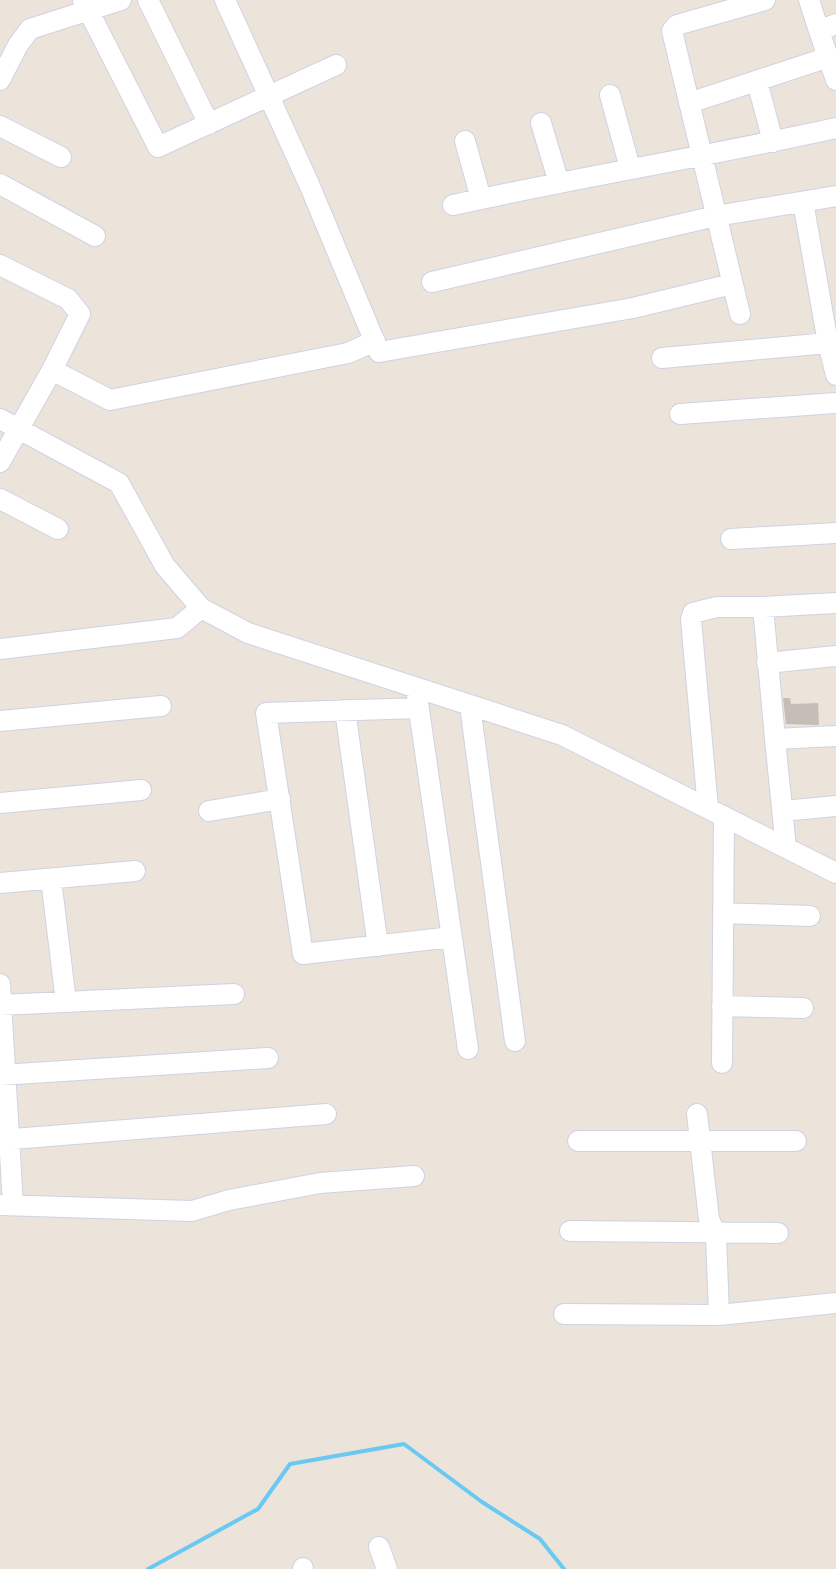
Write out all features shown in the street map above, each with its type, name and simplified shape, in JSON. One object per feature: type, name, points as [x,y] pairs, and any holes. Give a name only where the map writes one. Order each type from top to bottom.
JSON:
[{"type":"street","points":[[0,80],[30,29],[85,6],[121,0]]},
{"type":"street","points":[[148,0],[209,124]]},
{"type":"street","points":[[225,0],[269,96],[379,352],[633,308],[732,284]]},
{"type":"street","points":[[740,314],[672,31],[677,25],[765,0]]},
{"type":"street","points":[[809,0],[828,28],[828,57],[836,80]]},
{"type":"street","points":[[85,6],[158,147],[336,65]]},
{"type":"street","points":[[689,103],[828,57]]},
{"type":"street","points":[[757,81],[773,142]]},
{"type":"street","points":[[610,95],[630,168]]},
{"type":"street","points":[[541,123],[559,183]]},
{"type":"street","points":[[0,126],[61,158]]},
{"type":"street","points":[[453,205],[630,168],[702,158],[836,128]]},
{"type":"street","points":[[465,141],[481,199]]},
{"type":"street","points":[[0,184],[94,236]]},
{"type":"street","points":[[432,282],[716,216],[836,196]]},
{"type":"street","points":[[803,202],[832,343],[836,375]]},
{"type":"street","points":[[0,265],[69,299],[80,314],[52,370],[8,424],[0,462]]},
{"type":"street","points":[[52,370],[110,400],[348,353],[375,341]]},
{"type":"street","points":[[662,358],[832,343]]},
{"type":"street","points":[[680,414],[836,403]]},
{"type":"street","points":[[8,424],[119,483],[193,616],[562,735],[836,873]]},
{"type":"street","points":[[0,499],[58,529]]},
{"type":"street","points":[[731,539],[836,533]]},
{"type":"street","points":[[722,1063],[723,913],[716,812],[691,620],[693,613],[700,609],[836,603]]},
{"type":"street","points":[[764,607],[767,663],[786,848]]},
{"type":"street","points":[[0,649],[177,628],[193,616]]},
{"type":"street","points":[[767,663],[836,656]]},
{"type":"street","points":[[416,688],[468,1049]]},
{"type":"street","points":[[0,721],[161,706]]},
{"type":"street","points":[[470,706],[515,1041]]},
{"type":"street","points":[[419,708],[266,713],[303,954],[452,937]]},
{"type":"street","points":[[345,710],[378,945]]},
{"type":"street","points":[[775,739],[836,736]]},
{"type":"street","points":[[0,803],[141,790]]},
{"type":"street","points":[[209,811],[280,799]]},
{"type":"street","points":[[783,811],[836,806]]},
{"type":"street","points":[[0,884],[135,871]]},
{"type":"street","points":[[51,879],[66,1002]]},
{"type":"street","points":[[723,913],[810,916]]},
{"type":"street","points":[[0,984],[7,1205],[192,1211],[229,1200],[320,1183],[414,1176]]},
{"type":"street","points":[[1,1005],[234,994]]},
{"type":"street","points":[[722,1006],[803,1008]]},
{"type":"street","points":[[3,1075],[268,1058]]},
{"type":"street","points":[[5,1140],[326,1114]]},
{"type":"street","points":[[697,1114],[709,1219],[715,1232],[719,1315]]},
{"type":"street","points":[[578,1142],[796,1141]]},
{"type":"street","points":[[570,1231],[778,1233]]},
{"type":"street","points":[[564,1314],[719,1315],[836,1303]]},
{"type":"street","points":[[379,1547],[387,1569]]},
{"type":"building","points":[[783,698],[790,698],[791,704],[818,703],[819,725],[786,724]]},
{"type":"waterway","points":[[148,1569],[258,1509],[290,1464],[404,1444],[482,1502],[540,1539],[564,1569]]}]
